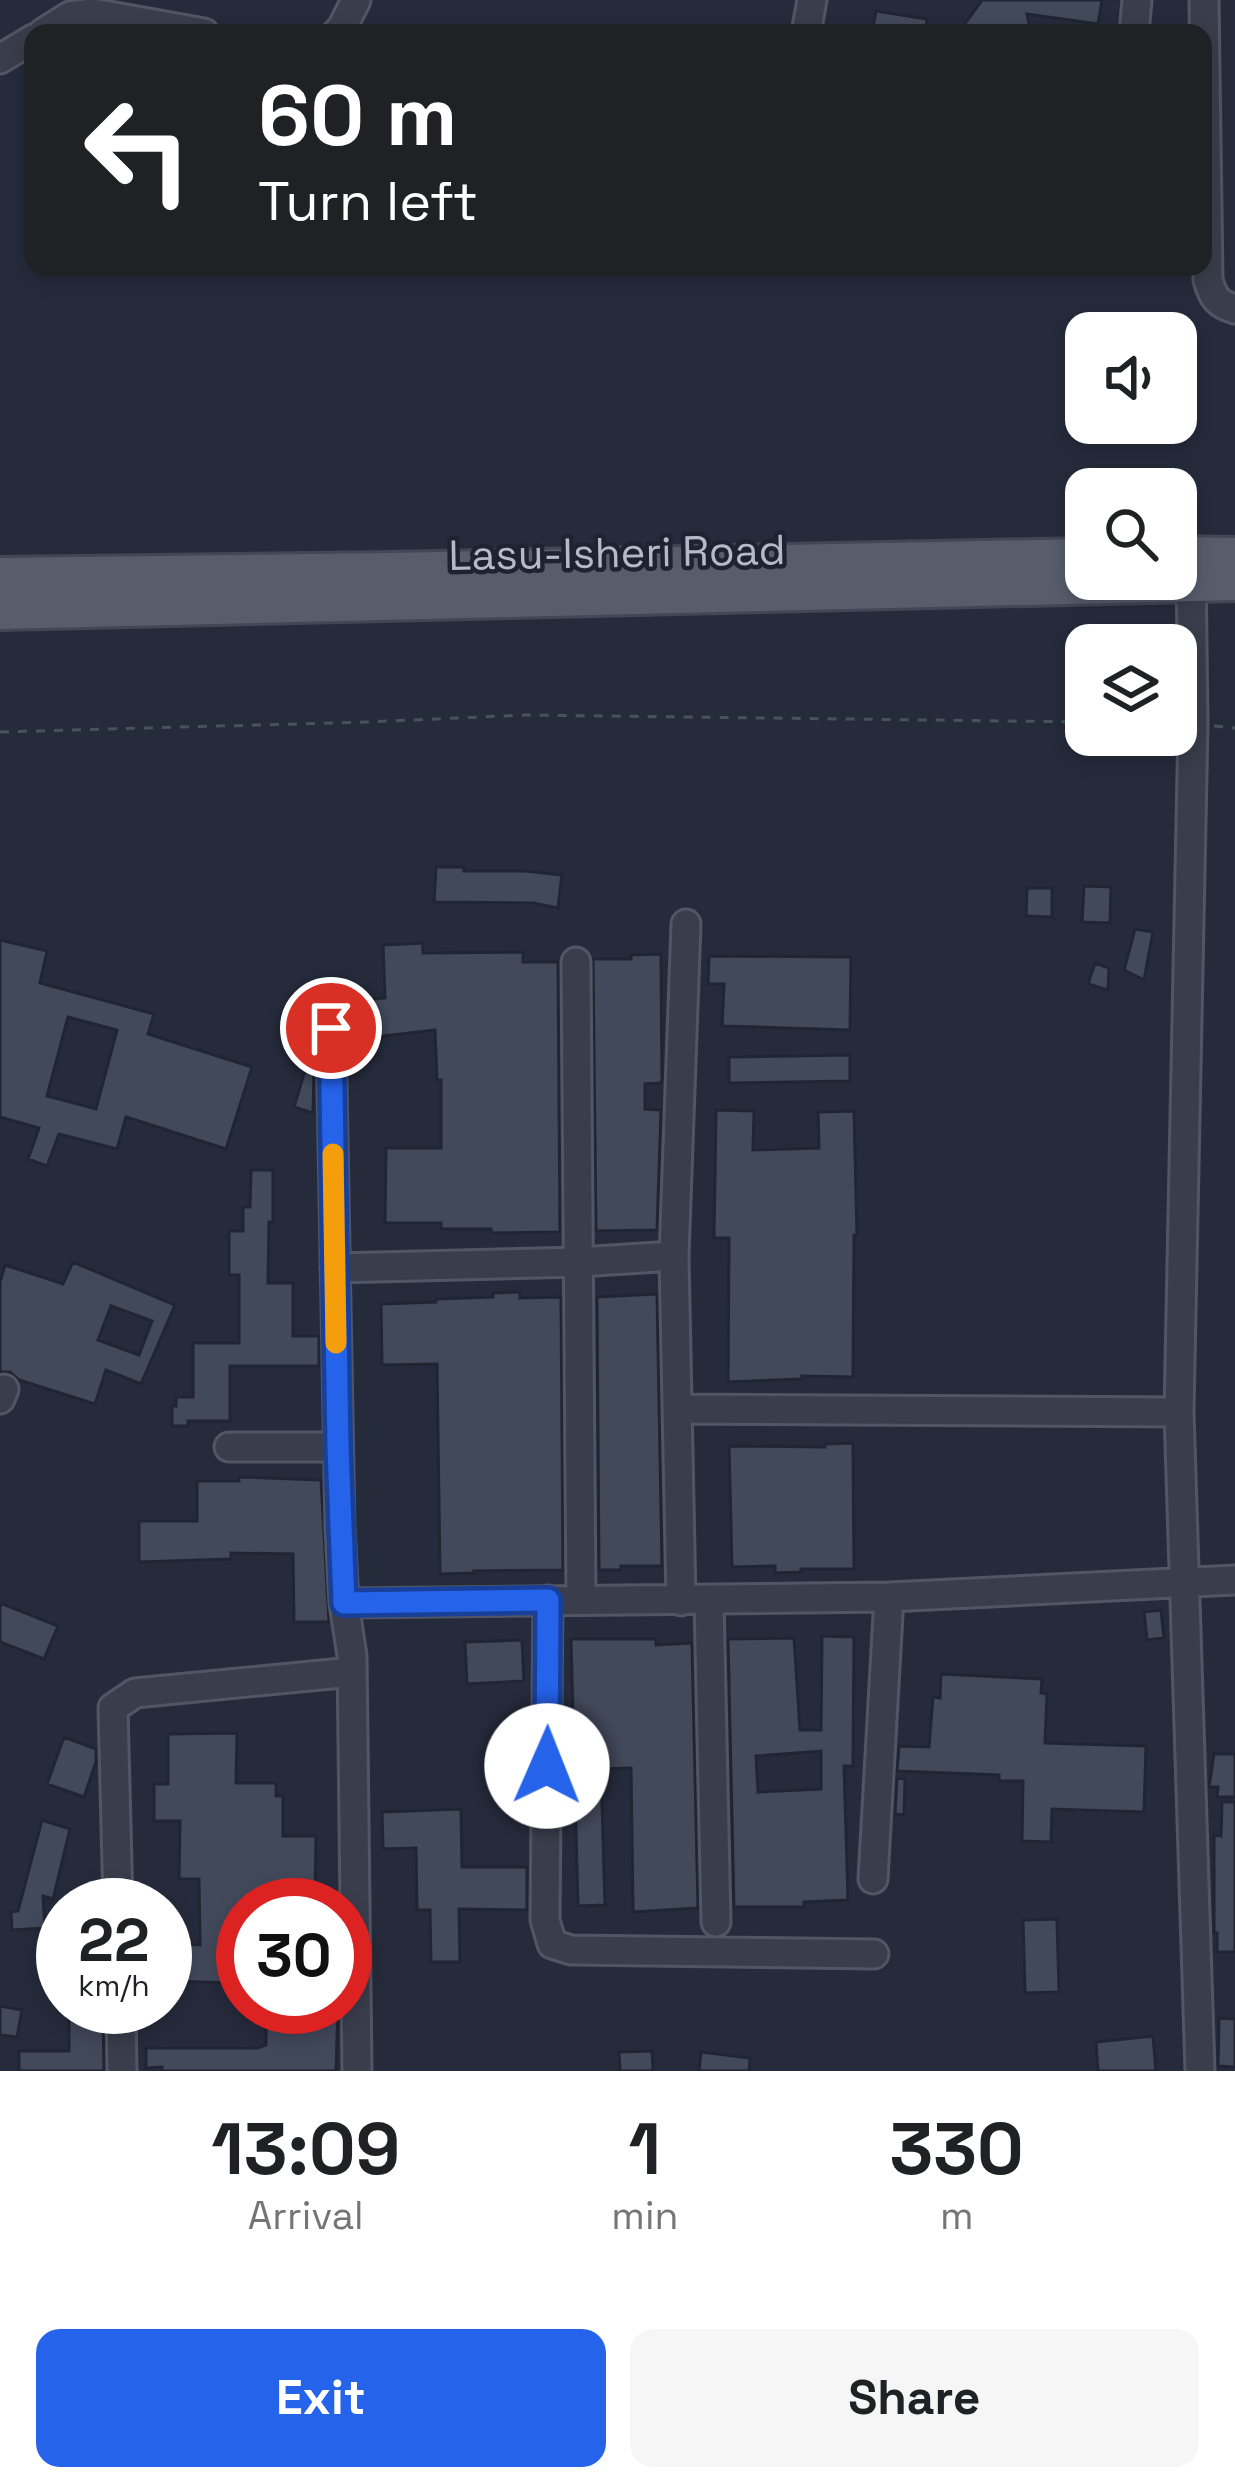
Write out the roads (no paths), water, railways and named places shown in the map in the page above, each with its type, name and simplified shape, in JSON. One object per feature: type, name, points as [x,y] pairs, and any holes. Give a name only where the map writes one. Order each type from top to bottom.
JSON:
[{"type":"main road","name":"Lasu-Isheri Road","points":[[1197,562],[1235,556]]},
{"type":"main road","name":"Lasu-Isheri Road","points":[[0,576],[1065,557]]},
{"type":"main road","name":"Lasu-Isheri Road","points":[[1197,568],[1235,582]]},
{"type":"main road","name":"Lasu-Isheri Road","points":[[0,613],[1065,569]]},
{"type":"street","points":[[57,24],[70,16],[92,13],[154,24]]},
{"type":"street","points":[[1208,276],[1213,296],[1235,309]]},
{"type":"street","points":[[1186,600],[1190,922],[1179,1412],[1200,2071]]},
{"type":"street","points":[[686,925],[674,1256],[678,1408],[716,1922]]},
{"type":"street","points":[[576,962],[581,1600]]},
{"type":"street","points":[[331,1028],[338,1447],[344,1603],[352,1672],[357,2071]]},
{"type":"street","points":[[335,1268],[674,1256]]},
{"type":"street","points":[[678,1408],[1179,1412]]},
{"type":"street","points":[[230,1448],[338,1447]]},
{"type":"street","points":[[344,1603],[890,1598],[1235,1580]]},
{"type":"street","points":[[873,1879],[890,1598]]},
{"type":"street","points":[[548,1600],[544,1920],[552,1944],[571,1949],[874,1954]]},
{"type":"street","points":[[117,1878],[112,1708],[135,1693],[352,1672]]},
{"type":"street","points":[[121,2034],[122,2071]]}]
